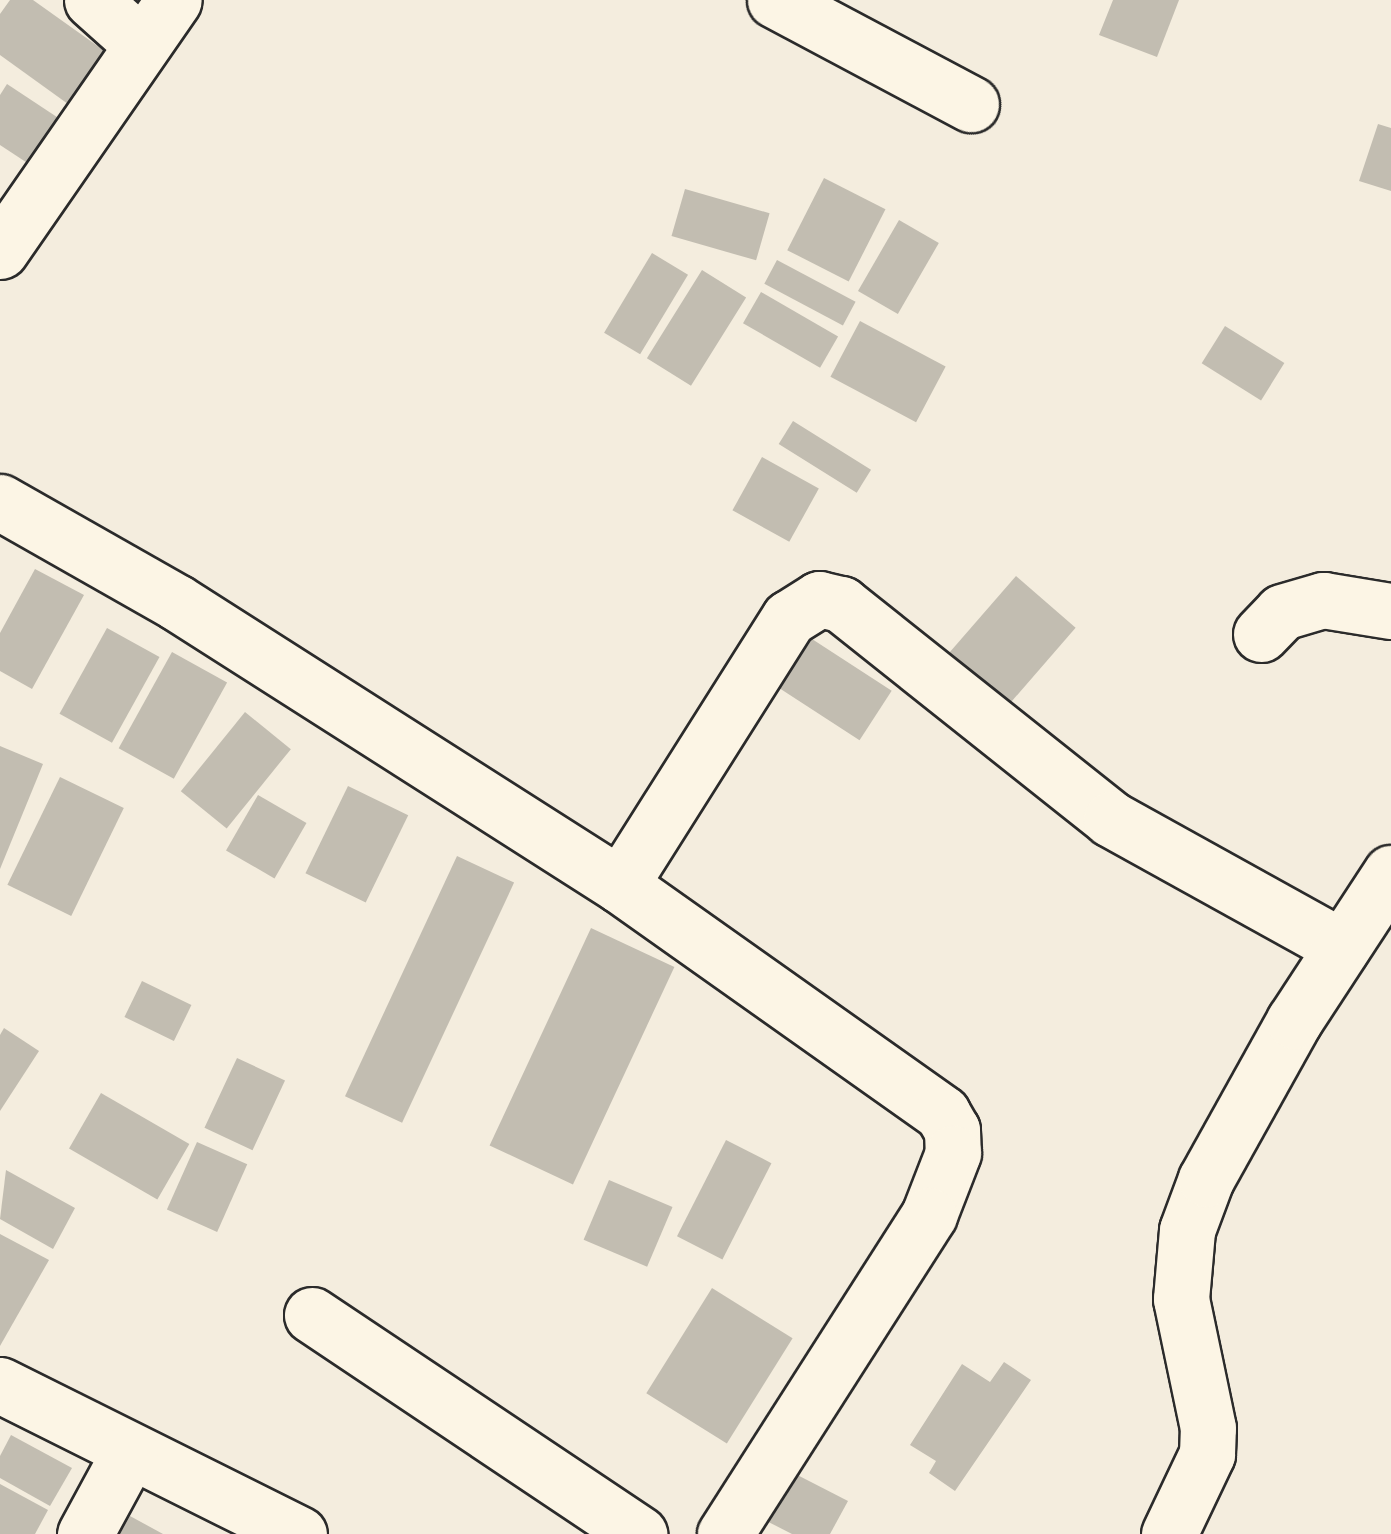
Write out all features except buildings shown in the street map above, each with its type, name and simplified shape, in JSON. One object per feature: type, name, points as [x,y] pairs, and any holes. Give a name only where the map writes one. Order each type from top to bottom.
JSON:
[{"type":"street","points":[[92,0],[141,44]]},
{"type":"street","points":[[0,252],[174,0]]},
{"type":"street","points":[[775,0],[849,18],[971,104]]},
{"type":"street","points":[[0,502],[176,602],[620,885],[942,1113],[952,1130],[953,1153],[929,1215],[725,1534]]},
{"type":"street","points":[[620,885],[789,618],[820,599],[841,604],[1111,819],[1342,947]]},
{"type":"street","points":[[1261,634],[1297,604],[1324,600],[1391,611]]},
{"type":"street","points":[[1169,1534],[1207,1454],[1205,1409],[1181,1299],[1187,1230],[1206,1179],[1342,947],[1391,873]]},
{"type":"street","points":[[312,1315],[639,1534]]},
{"type":"street","points":[[0,1385],[299,1534]]},
{"type":"street","points":[[86,1534],[130,1452]]}]
